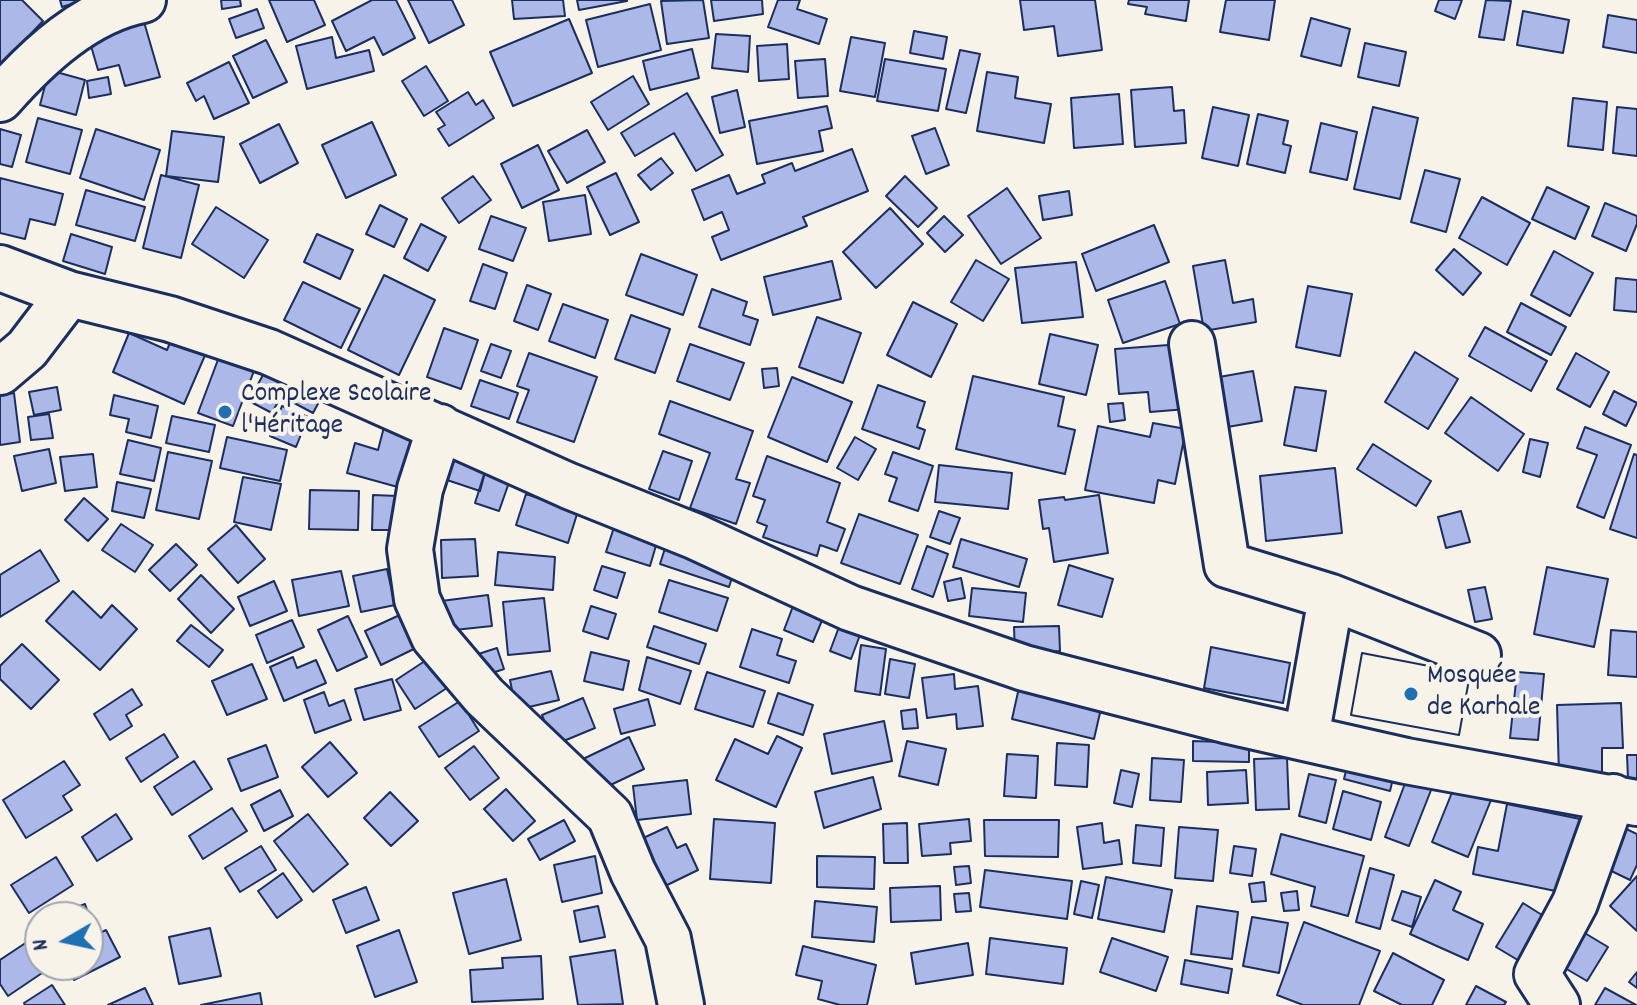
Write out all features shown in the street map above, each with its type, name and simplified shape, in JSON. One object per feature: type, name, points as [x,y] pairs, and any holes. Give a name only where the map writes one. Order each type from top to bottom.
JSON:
[{"type":"street","points":[[0,99],[24,72],[73,32],[120,5],[143,0]]},
{"type":"street","points":[[0,268],[69,294],[170,319],[269,352],[569,486],[694,536],[850,608],[1024,668],[1406,761],[1625,800],[1537,974],[1557,1005]]},
{"type":"street","points":[[0,372],[27,349],[69,294]]},
{"type":"street","points":[[1192,344],[1227,565],[1331,597],[1478,655]]},
{"type":"street","points":[[440,427],[420,489],[410,549],[417,599],[434,637],[484,696],[610,816],[633,872],[668,939],[681,1005]]},
{"type":"street","points":[[1306,738],[1331,597]]},
{"type":"building","points":[[0,0],[22,0],[43,21],[0,66]]},
{"type":"building","points":[[60,0],[84,0],[62,7]]},
{"type":"building","points":[[221,0],[240,0],[241,6],[222,9]]},
{"type":"building","points":[[269,0],[314,0],[325,25],[287,42]]},
{"type":"building","points":[[372,0],[396,0],[415,38],[383,55],[374,37],[346,51],[332,21]]},
{"type":"building","points":[[408,0],[452,0],[464,25],[429,43]]},
{"type":"building","points":[[512,0],[563,0],[565,16],[514,19]]},
{"type":"building","points":[[577,0],[627,0],[627,1],[579,10]]},
{"type":"building","points":[[703,0],[709,38],[667,44],[661,1]]},
{"type":"building","points":[[711,0],[762,0],[763,14],[714,21]]},
{"type":"building","points":[[778,0],[800,0],[797,9],[827,19],[819,44],[768,27]]},
{"type":"building","points":[[1020,0],[1095,0],[1102,50],[1058,56],[1054,26],[1024,30]]},
{"type":"building","points":[[1129,0],[1189,0],[1186,21],[1145,14],[1147,7],[1128,4]]},
{"type":"building","points":[[1226,0],[1275,0],[1269,40],[1220,32]]},
{"type":"building","points":[[1439,0],[1462,0],[1455,19],[1435,11]]},
{"type":"building","points":[[1486,0],[1511,1],[1504,40],[1479,37]]},
{"type":"building","points":[[650,4],[661,50],[598,67],[586,20]]},
{"type":"building","points":[[257,9],[264,28],[236,38],[229,19]]},
{"type":"building","points":[[1523,11],[1569,20],[1563,53],[1517,45]]},
{"type":"building","points":[[142,15],[160,77],[125,86],[119,65],[98,70],[87,32]]},
{"type":"building","points":[[1608,15],[1637,20],[1637,53],[1603,47]]},
{"type":"building","points":[[1311,18],[1350,29],[1341,66],[1301,56]]},
{"type":"building","points":[[569,19],[592,73],[513,106],[490,52]]},
{"type":"building","points":[[914,31],[947,37],[943,59],[910,53]]},
{"type":"building","points":[[716,34],[750,36],[748,72],[712,68]]},
{"type":"building","points":[[332,37],[336,58],[369,50],[374,71],[307,89],[296,46]]},
{"type":"building","points":[[851,37],[885,43],[875,97],[840,91]]},
{"type":"building","points":[[266,40],[287,82],[253,98],[233,56]]},
{"type":"building","points":[[1365,43],[1406,52],[1399,86],[1358,77]]},
{"type":"building","points":[[787,44],[789,79],[759,81],[757,46]]},
{"type":"building","points":[[692,49],[699,78],[650,90],[643,61]]},
{"type":"building","points":[[960,50],[980,54],[966,113],[946,109]]},
{"type":"building","points":[[825,59],[828,96],[798,98],[795,61]]},
{"type":"building","points":[[885,59],[946,69],[938,111],[877,101]]},
{"type":"building","points":[[229,62],[249,103],[214,119],[204,96],[196,101],[187,83]]},
{"type":"building","points":[[426,66],[448,101],[424,116],[402,81]]},
{"type":"building","points":[[49,70],[85,80],[76,115],[40,105]]},
{"type":"building","points":[[987,72],[1018,77],[1015,98],[1051,104],[1044,143],[977,131]]},
{"type":"building","points":[[633,76],[649,104],[608,130],[591,102]]},
{"type":"building","points":[[108,77],[111,94],[89,98],[87,81]]},
{"type":"building","points":[[1172,87],[1174,111],[1184,110],[1186,143],[1135,147],[1131,90]]},
{"type":"building","points":[[737,90],[745,127],[720,133],[712,97]]},
{"type":"building","points":[[468,92],[476,105],[483,100],[494,118],[449,146],[438,129],[445,125],[436,112]]},
{"type":"building","points":[[687,93],[723,155],[696,171],[674,133],[635,156],[621,133]]},
{"type":"building","points":[[1119,94],[1123,144],[1074,148],[1071,98]]},
{"type":"building","points":[[1573,98],[1607,102],[1603,150],[1568,146]]},
{"type":"building","points":[[827,106],[832,128],[819,131],[823,151],[757,164],[749,121]]},
{"type":"building","points":[[1213,107],[1249,115],[1238,166],[1202,158]]},
{"type":"building","points":[[1373,107],[1418,118],[1400,199],[1354,189]]},
{"type":"building","points":[[1617,107],[1637,109],[1637,156],[1613,153]]},
{"type":"building","points":[[1258,114],[1288,121],[1283,144],[1291,146],[1285,173],[1247,164]]},
{"type":"building","points":[[38,118],[82,130],[70,174],[26,162]]},
{"type":"building","points":[[372,122],[396,175],[346,198],[322,145]]},
{"type":"building","points":[[1321,123],[1357,132],[1347,180],[1310,172]]},
{"type":"building","points":[[279,124],[298,163],[260,183],[240,144]]},
{"type":"building","points":[[935,128],[949,165],[926,174],[912,136]]},
{"type":"building","points":[[0,129],[21,135],[12,167],[0,164]]},
{"type":"building","points":[[96,129],[160,150],[144,200],[80,178]]},
{"type":"building","points":[[587,130],[605,162],[567,183],[548,151]]},
{"type":"building","points":[[172,131],[224,137],[218,182],[166,176]]},
{"type":"building","points":[[538,145],[559,190],[522,208],[501,164]]},
{"type":"building","points":[[852,149],[868,191],[803,217],[807,226],[721,260],[712,237],[729,230],[722,212],[704,220],[692,190],[729,175],[737,194],[765,183],[762,175],[792,163],[795,171]]},
{"type":"building","points":[[661,158],[673,173],[651,190],[638,175]]},
{"type":"building","points":[[1425,170],[1460,179],[1446,232],[1411,222]]},
{"type":"building","points":[[616,173],[639,222],[610,235],[587,187]]},
{"type":"building","points":[[161,175],[199,185],[181,258],[143,248]]},
{"type":"building","points":[[473,176],[491,200],[459,223],[442,198]]},
{"type":"building","points":[[905,176],[937,208],[918,227],[886,196]]},
{"type":"building","points":[[0,178],[63,194],[55,225],[30,219],[25,239],[0,233]]},
{"type":"building","points":[[1547,187],[1589,207],[1575,239],[1532,219]]},
{"type":"building","points":[[1007,188],[1041,238],[1001,264],[968,216]]},
{"type":"building","points":[[86,190],[145,207],[135,241],[76,225]]},
{"type":"building","points":[[1069,191],[1072,215],[1043,220],[1039,196]]},
{"type":"building","points":[[585,195],[591,234],[549,241],[543,202]]},
{"type":"building","points":[[1482,197],[1530,223],[1507,265],[1459,238]]},
{"type":"building","points":[[1605,203],[1637,216],[1626,251],[1592,236]]},
{"type":"building","points":[[380,205],[407,219],[394,247],[366,234]]},
{"type":"building","points":[[216,207],[268,240],[244,278],[192,244]]},
{"type":"building","points":[[890,208],[923,244],[876,288],[843,252]]},
{"type":"building","points":[[491,216],[526,228],[513,261],[479,249]]},
{"type":"building","points":[[944,216],[963,235],[945,252],[927,233]]},
{"type":"building","points":[[421,224],[446,237],[428,271],[404,258]]},
{"type":"building","points":[[1154,225],[1169,262],[1096,291],[1082,254]]},
{"type":"building","points":[[71,234],[112,247],[105,274],[63,261]]},
{"type":"building","points":[[317,234],[353,250],[340,279],[304,262]]},
{"type":"building","points":[[1454,249],[1481,273],[1463,295],[1436,270]]},
{"type":"building","points":[[1554,251],[1593,273],[1570,316],[1531,295]]},
{"type":"building","points":[[641,254],[697,275],[683,315],[626,295]]},
{"type":"building","points":[[976,260],[1009,279],[983,321],[951,302]]},
{"type":"building","points":[[1225,260],[1233,303],[1253,299],[1256,322],[1204,331],[1193,266]]},
{"type":"building","points":[[832,261],[841,299],[773,315],[764,277]]},
{"type":"building","points":[[1076,262],[1083,317],[1022,323],[1015,268]]},
{"type":"building","points":[[483,264],[507,273],[495,309],[470,301]]},
{"type":"building","points":[[384,275],[435,300],[399,375],[348,350]]},
{"type":"building","points":[[1616,278],[1637,280],[1637,312],[1614,310]]},
{"type":"building","points":[[1165,281],[1180,324],[1123,343],[1108,300]]},
{"type":"building","points":[[303,282],[360,309],[341,348],[284,320]]},
{"type":"building","points":[[527,285],[551,294],[538,330],[514,321]]},
{"type":"building","points":[[1308,286],[1352,294],[1340,356],[1296,347]]},
{"type":"building","points":[[712,289],[747,302],[743,315],[758,320],[750,345],[699,327]]},
{"type":"building","points":[[913,302],[957,324],[931,377],[887,355]]},
{"type":"building","points":[[1521,303],[1566,327],[1551,355],[1507,332]]},
{"type":"building","points":[[563,304],[608,320],[595,358],[549,341]]},
{"type":"building","points":[[631,315],[670,329],[655,373],[615,359]]},
{"type":"building","points":[[817,317],[861,333],[843,383],[799,367]]},
{"type":"building","points":[[1485,327],[1547,361],[1531,391],[1469,356]]},
{"type":"building","points":[[444,328],[478,340],[461,389],[427,377]]},
{"type":"building","points":[[175,331],[209,346],[184,404],[113,372],[129,333],[167,350]]},
{"type":"building","points":[[1050,334],[1098,345],[1086,395],[1039,384]]},
{"type":"building","points":[[491,344],[511,351],[501,378],[481,371]]},
{"type":"building","points":[[690,344],[744,363],[730,400],[677,381]]},
{"type":"building","points":[[1182,344],[1187,409],[1150,412],[1148,392],[1119,394],[1115,349]]},
{"type":"building","points":[[222,349],[257,363],[233,426],[198,413]]},
{"type":"building","points":[[1415,352],[1458,379],[1428,429],[1385,402]]},
{"type":"building","points":[[529,353],[597,377],[574,442],[517,422],[529,390],[517,386]]},
{"type":"building","points":[[1576,353],[1609,372],[1590,407],[1557,389]]},
{"type":"building","points":[[271,360],[326,389],[313,413],[281,396],[272,413],[249,401]]},
{"type":"building","points":[[777,368],[779,386],[764,388],[762,369]]},
{"type":"building","points":[[1253,371],[1262,421],[1216,429],[1208,379]]},
{"type":"building","points":[[973,376],[1064,397],[1058,426],[1075,430],[1065,474],[956,449]]},
{"type":"building","points":[[792,377],[852,402],[827,462],[768,437]]},
{"type":"building","points":[[480,380],[518,393],[509,419],[471,406]]},
{"type":"building","points":[[878,385],[925,402],[917,427],[925,430],[919,449],[862,429]]},
{"type":"building","points":[[57,387],[61,410],[34,415],[29,392]]},
{"type":"building","points":[[1295,387],[1326,391],[1316,451],[1284,445]]},
{"type":"building","points":[[1614,391],[1637,403],[1626,426],[1603,414]]},
{"type":"building","points":[[14,393],[20,442],[0,445],[0,395]]},
{"type":"building","points":[[114,395],[158,406],[151,438],[126,432],[129,419],[110,415]]},
{"type":"building","points":[[1471,397],[1524,434],[1498,471],[1445,433]]},
{"type":"building","points":[[670,401],[753,431],[736,479],[750,483],[736,524],[690,508],[710,453],[659,434]]},
{"type":"building","points":[[1123,403],[1125,420],[1110,422],[1108,404]]},
{"type":"building","points":[[282,406],[308,417],[296,447],[270,436]]},
{"type":"building","points":[[49,414],[53,438],[31,440],[28,417]]},
{"type":"building","points":[[172,416],[215,425],[209,452],[166,443]]},
{"type":"building","points":[[1153,423],[1186,429],[1175,484],[1158,480],[1154,503],[1085,490],[1098,426],[1150,437]]},
{"type":"building","points":[[384,427],[419,437],[405,489],[347,473],[355,443],[378,450]]},
{"type":"building","points":[[1585,427],[1631,445],[1604,518],[1577,507],[1597,455],[1577,448]]},
{"type":"building","points":[[227,437],[287,450],[280,481],[220,468]]},
{"type":"building","points":[[855,437],[876,449],[858,480],[837,468]]},
{"type":"building","points":[[1530,439],[1548,443],[1540,477],[1523,472]]},
{"type":"building","points":[[128,440],[161,448],[154,481],[120,474]]},
{"type":"building","points":[[1373,444],[1431,481],[1416,506],[1357,469]]},
{"type":"building","points":[[49,449],[56,483],[22,491],[14,456]]},
{"type":"building","points":[[663,451],[692,461],[679,500],[649,489]]},
{"type":"building","points":[[168,452],[212,461],[199,519],[156,510]]},
{"type":"building","points":[[893,452],[933,466],[918,511],[889,501],[897,478],[885,474]]},
{"type":"building","points":[[93,454],[97,487],[65,491],[60,457]]},
{"type":"building","points":[[451,454],[487,465],[480,491],[444,479]]},
{"type":"building","points":[[1634,454],[1637,455],[1637,538],[1610,529]]},
{"type":"building","points":[[767,456],[840,483],[827,522],[845,529],[837,551],[820,545],[817,556],[763,537],[767,526],[757,522],[765,500],[753,496]]},
{"type":"building","points":[[487,465],[512,474],[499,511],[475,503]]},
{"type":"building","points":[[939,465],[1012,473],[1008,509],[935,502]]},
{"type":"building","points":[[1335,468],[1342,533],[1266,541],[1260,476]]},
{"type":"building","points":[[243,477],[281,484],[271,530],[234,522]]},
{"type":"building","points":[[117,482],[151,489],[144,518],[112,511]]},
{"type":"building","points":[[310,490],[359,491],[358,530],[309,529]]},
{"type":"building","points":[[526,494],[578,511],[568,543],[516,525]]},
{"type":"building","points":[[373,495],[398,496],[397,530],[372,530]]},
{"type":"building","points":[[1099,495],[1108,553],[1054,562],[1049,528],[1043,529],[1039,500]]},
{"type":"building","points":[[84,498],[108,519],[88,541],[65,520]]},
{"type":"building","points":[[939,511],[960,518],[950,544],[930,537]]},
{"type":"building","points":[[1461,511],[1470,542],[1446,548],[1438,517]]},
{"type":"building","points":[[859,514],[918,535],[900,584],[841,563]]},
{"type":"building","points":[[617,518],[660,532],[650,566],[606,552]]},
{"type":"building","points":[[121,524],[153,545],[135,572],[102,550]]},
{"type":"building","points":[[236,525],[265,559],[238,583],[208,549]]},
{"type":"building","points":[[475,539],[478,576],[442,578],[441,540]]},
{"type":"building","points":[[961,539],[1027,559],[1019,587],[953,567]]},
{"type":"building","points":[[667,542],[736,565],[729,587],[660,564]]},
{"type":"building","points":[[176,544],[197,565],[170,591],[149,570]]},
{"type":"building","points":[[927,546],[948,554],[933,597],[912,589]]},
{"type":"building","points":[[40,550],[59,581],[0,617],[0,575]]},
{"type":"building","points":[[498,552],[555,557],[553,590],[495,585]]},
{"type":"building","points":[[1069,565],[1113,579],[1102,617],[1058,605]]},
{"type":"building","points":[[602,566],[625,573],[617,598],[594,590]]},
{"type":"building","points":[[1547,567],[1608,579],[1594,647],[1534,634]]},
{"type":"building","points":[[387,569],[395,605],[361,612],[353,576]]},
{"type":"building","points":[[341,571],[349,606],[299,616],[292,580]]},
{"type":"building","points":[[201,575],[234,609],[211,633],[178,599]]},
{"type":"building","points":[[961,578],[965,598],[948,601],[944,582]]},
{"type":"building","points":[[669,580],[728,598],[717,631],[659,612]]},
{"type":"building","points":[[274,581],[287,611],[250,626],[238,597]]},
{"type":"building","points":[[1485,587],[1492,619],[1475,622],[1468,590]]},
{"type":"building","points":[[972,588],[1026,593],[1023,622],[969,616]]},
{"type":"building","points":[[73,591],[101,618],[112,605],[137,629],[100,670],[46,621]]},
{"type":"building","points":[[798,593],[828,606],[813,642],[784,630]]},
{"type":"building","points":[[488,595],[492,626],[445,631],[441,601]]},
{"type":"building","points":[[544,598],[550,651],[508,655],[503,602]]},
{"type":"building","points":[[591,606],[616,614],[608,639],[583,631]]},
{"type":"building","points":[[404,613],[420,646],[381,665],[365,631]]},
{"type":"building","points":[[348,616],[367,657],[337,671],[318,630]]},
{"type":"building","points":[[292,620],[304,647],[267,663],[256,635]]},
{"type":"building","points":[[191,625],[223,650],[209,667],[177,641]]},
{"type":"building","points":[[654,626],[706,644],[699,664],[647,647]]},
{"type":"building","points":[[1059,626],[1060,651],[1015,654],[1014,627]]},
{"type":"building","points":[[839,627],[860,635],[851,659],[830,651]]},
{"type":"building","points":[[752,629],[782,639],[777,655],[796,661],[789,683],[740,667]]},
{"type":"building","points":[[1611,630],[1637,632],[1637,677],[1608,675]]},
{"type":"building","points":[[22,644],[59,680],[31,709],[0,679],[0,666]]},
{"type":"building","points":[[861,645],[886,649],[880,695],[855,691]]},
{"type":"building","points":[[1211,647],[1290,663],[1283,703],[1204,688]]},
{"type":"building","points":[[497,648],[504,669],[480,677],[472,656]]},
{"type":"building","points":[[591,652],[629,661],[623,690],[584,681]]},
{"type":"building","name":"Mosquée de Karhale","points":[[1362,653],[1470,674],[1459,735],[1351,715]]},
{"type":"building","name":"Mosquée de Karhale","points":[[1362,653],[1470,674],[1459,735],[1351,715]]},
{"type":"building","points":[[434,655],[453,684],[415,709],[396,680]]},
{"type":"building","points":[[293,657],[297,668],[316,660],[326,683],[284,701],[270,667]]},
{"type":"building","points":[[647,657],[691,671],[680,704],[639,690]]},
{"type":"building","points":[[890,659],[915,664],[909,698],[885,694]]},
{"type":"building","points":[[252,664],[267,699],[227,715],[212,681]]},
{"type":"building","points":[[551,671],[559,700],[516,710],[510,680]]},
{"type":"building","points":[[707,672],[765,691],[753,727],[695,709]]},
{"type":"building","points":[[1517,672],[1544,674],[1538,740],[1510,738]]},
{"type":"building","points":[[954,674],[955,689],[978,686],[983,726],[957,729],[956,714],[927,718],[922,678]]},
{"type":"building","points":[[392,679],[401,710],[364,720],[355,689]]},
{"type":"building","points":[[1020,683],[1102,704],[1094,739],[1012,719]]},
{"type":"building","points":[[132,689],[142,705],[126,715],[132,726],[110,740],[94,714]]},
{"type":"building","points":[[324,692],[329,706],[344,700],[351,720],[315,733],[304,700]]},
{"type":"building","points":[[778,693],[813,705],[803,735],[768,723]]},
{"type":"building","points":[[583,698],[595,728],[554,745],[542,715]]},
{"type":"building","points":[[648,699],[655,725],[621,734],[614,709]]},
{"type":"building","points":[[460,701],[479,731],[439,757],[419,727]]},
{"type":"building","points":[[1621,703],[1623,748],[1602,748],[1602,774],[1559,775],[1557,705]]},
{"type":"building","points":[[916,709],[918,728],[903,729],[901,711]]},
{"type":"building","points":[[884,721],[892,761],[832,774],[824,734]]},
{"type":"building","points":[[164,734],[178,757],[141,782],[126,758]]},
{"type":"building","points":[[777,736],[802,748],[776,807],[716,780],[735,739],[768,754]]},
{"type":"building","points":[[629,737],[644,769],[598,791],[583,759]]},
{"type":"building","points":[[907,741],[946,749],[938,785],[899,776]]},
{"type":"building","points":[[1193,741],[1249,743],[1249,762],[1193,761]]},
{"type":"building","points":[[330,742],[357,773],[328,797],[302,767]]},
{"type":"building","points":[[1057,743],[1089,745],[1087,787],[1055,785]]},
{"type":"building","points":[[266,745],[278,777],[241,791],[228,759]]},
{"type":"building","points":[[474,746],[499,778],[470,800],[445,768]]},
{"type":"building","points":[[1007,754],[1038,756],[1036,798],[1004,796]]},
{"type":"building","points":[[1627,755],[1637,755],[1637,779],[1628,779]]},
{"type":"building","points":[[1152,758],[1184,760],[1181,802],[1150,800]]},
{"type":"building","points":[[1287,758],[1289,809],[1256,810],[1254,759]]},
{"type":"building","points":[[1349,758],[1395,770],[1390,791],[1344,779]]},
{"type":"building","points":[[64,761],[80,785],[63,796],[72,810],[26,838],[3,800]]},
{"type":"building","points":[[194,761],[212,789],[172,815],[154,787]]},
{"type":"building","points":[[1121,770],[1139,774],[1132,807],[1114,803]]},
{"type":"building","points":[[1246,770],[1248,803],[1208,805],[1207,772]]},
{"type":"building","points":[[1410,770],[1435,780],[1409,846],[1385,837]]},
{"type":"building","points":[[1309,774],[1336,780],[1326,823],[1299,816]]},
{"type":"building","points":[[873,777],[881,809],[824,828],[815,792]]},
{"type":"building","points":[[687,780],[691,814],[637,820],[633,786]]},
{"type":"building","points":[[1455,785],[1491,800],[1468,857],[1432,842]]},
{"type":"building","points":[[506,789],[535,821],[513,841],[484,809]]},
{"type":"building","points":[[280,790],[293,816],[264,831],[251,805]]},
{"type":"building","points":[[1343,791],[1381,802],[1371,840],[1333,829]]},
{"type":"building","points":[[390,792],[418,821],[391,846],[364,818]]},
{"type":"building","points":[[1507,804],[1585,820],[1570,894],[1473,874],[1478,847],[1498,851]]},
{"type":"building","points":[[232,808],[247,831],[203,859],[189,836]]},
{"type":"building","points":[[116,814],[132,839],[97,861],[82,837]]},
{"type":"building","points":[[308,814],[348,864],[313,892],[274,841]]},
{"type":"building","points":[[714,819],[775,823],[771,883],[710,879]]},
{"type":"building","points":[[969,819],[971,841],[950,843],[951,854],[922,856],[919,824]]},
{"type":"building","points":[[564,820],[575,841],[540,860],[528,839]]},
{"type":"building","points":[[984,820],[1059,820],[1058,857],[985,856]]},
{"type":"building","points":[[907,823],[908,863],[884,863],[883,824]]},
{"type":"building","points":[[1102,823],[1104,843],[1119,840],[1122,864],[1083,869],[1077,827]]},
{"type":"building","points":[[1136,825],[1164,828],[1161,866],[1133,863]]},
{"type":"building","points":[[1618,825],[1637,834],[1637,865],[1630,880],[1599,865]]},
{"type":"building","points":[[667,827],[677,848],[686,844],[698,870],[661,888],[639,840]]},
{"type":"building","points":[[1179,827],[1218,830],[1213,881],[1175,878]]},
{"type":"building","points":[[1281,834],[1364,856],[1348,916],[1311,906],[1315,887],[1271,874]]},
{"type":"building","points":[[261,846],[276,870],[240,892],[225,868]]},
{"type":"building","points":[[1234,846],[1256,849],[1252,876],[1230,873]]},
{"type":"building","points":[[595,856],[602,893],[562,902],[554,865]]},
{"type":"building","points":[[817,856],[875,857],[874,889],[817,887]]},
{"type":"building","points":[[56,857],[73,885],[48,901],[24,901],[24,905],[11,885]]},
{"type":"building","points":[[969,866],[971,883],[956,885],[954,867]]},
{"type":"building","points":[[1370,868],[1394,875],[1380,929],[1356,922]]},
{"type":"building","points":[[985,870],[1072,881],[1067,919],[980,907]]},
{"type":"building","points":[[283,873],[302,900],[277,918],[258,891]]},
{"type":"building","points":[[1637,876],[1637,931],[1610,906]]},
{"type":"building","points":[[1106,877],[1172,890],[1164,932],[1098,919]]},
{"type":"building","points":[[506,879],[521,940],[469,954],[453,893]]},
{"type":"building","points":[[1435,880],[1461,892],[1453,910],[1483,924],[1468,960],[1410,934]]},
{"type":"building","points":[[1081,881],[1099,885],[1092,918],[1074,914]]},
{"type":"building","points":[[1264,882],[1266,901],[1252,902],[1249,884]]},
{"type":"building","points":[[940,886],[941,920],[891,922],[890,888]]},
{"type":"building","points":[[366,887],[379,920],[346,933],[333,900]]},
{"type":"building","points":[[1297,891],[1299,910],[1284,911],[1281,893]]},
{"type":"building","points":[[1402,891],[1421,897],[1412,927],[1392,920]]},
{"type":"building","points":[[969,893],[971,911],[956,912],[954,894]]},
{"type":"building","points":[[815,901],[877,907],[874,942],[812,937]]},
{"type":"building","points":[[1523,903],[1553,922],[1526,965],[1496,947]]},
{"type":"building","points":[[598,906],[605,937],[580,942],[574,911]]},
{"type":"building","points":[[1197,906],[1238,912],[1232,959],[1191,954]]},
{"type":"building","points":[[1252,917],[1288,923],[1279,973],[1243,966]]},
{"type":"building","points":[[1304,922],[1380,951],[1359,1005],[1303,1005],[1277,995]]},
{"type":"building","points":[[210,928],[221,976],[179,984],[169,937]]},
{"type":"building","points":[[1578,929],[1608,947],[1587,981],[1558,964]]},
{"type":"building","points":[[399,930],[417,982],[375,997],[357,946]]},
{"type":"building","points":[[104,931],[120,957],[104,965]]},
{"type":"building","points":[[990,938],[1067,948],[1063,984],[986,974]]},
{"type":"building","points":[[1112,938],[1168,957],[1156,991],[1100,972]]},
{"type":"building","points":[[968,943],[973,975],[916,984],[911,953]]},
{"type":"building","points":[[24,944],[24,981],[30,981],[8,996],[0,984],[0,960]]},
{"type":"building","points":[[803,946],[876,965],[867,1005],[840,1005],[818,999],[822,981],[796,975]]},
{"type":"building","points":[[615,950],[623,1004],[578,1005],[570,957]]},
{"type":"building","points":[[1393,953],[1444,980],[1432,1005],[1402,1005],[1374,991]]},
{"type":"building","points":[[541,956],[543,999],[472,1002],[470,970],[503,968],[502,958]]},
{"type":"building","points":[[1185,960],[1232,969],[1228,993],[1181,984]]},
{"type":"building","points":[[1637,972],[1637,988],[1629,982]]},
{"type":"building","points":[[52,985],[65,1005],[25,1005],[24,1003]]},
{"type":"building","points":[[1476,986],[1506,1002],[1504,1005],[1466,1005]]},
{"type":"building","points":[[145,988],[153,1005],[108,1005]]},
{"type":"building","points":[[1605,988],[1636,1005],[1595,1005]]},
{"type":"building","points":[[260,993],[262,1005],[201,1005]]},
{"type":"place","name":"Complexe Scolaire l'Héritage","points":[[225,412]]},
{"type":"place","name":"Mosquée de Karhale","points":[[1411,694]]}]
